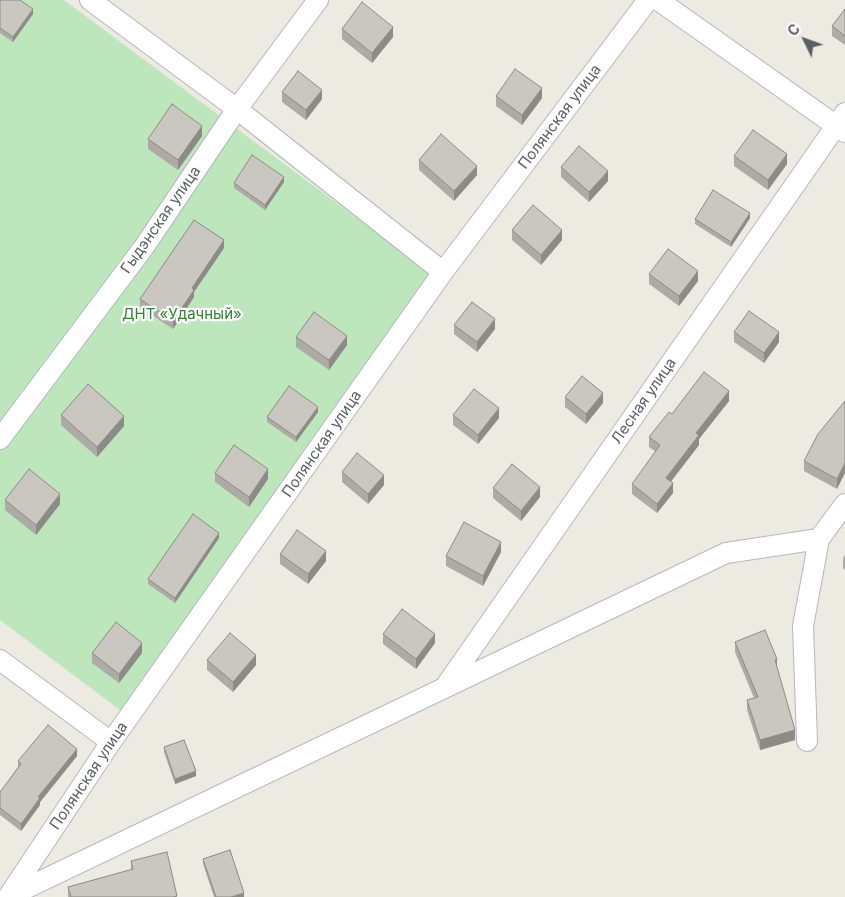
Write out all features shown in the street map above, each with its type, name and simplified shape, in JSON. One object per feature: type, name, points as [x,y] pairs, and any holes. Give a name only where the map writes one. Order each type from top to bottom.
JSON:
[{"type":"street","points":[[90,0],[237,109],[443,272]]},
{"type":"street","name":"Гыдэнская улица","points":[[0,439],[144,247],[237,109],[318,0]]},
{"type":"street","name":"Полянская улица","points":[[8,897],[111,742],[443,272],[648,0]]},
{"type":"street","points":[[658,0],[842,123]]},
{"type":"street","name":"Лесная улица","points":[[444,689],[842,123]]},
{"type":"street","points":[[807,741],[803,626],[819,538],[845,504]]},
{"type":"street","points":[[8,897],[726,553],[819,538]]},
{"type":"street","points":[[0,660],[111,742]]},
{"type":"green space","name":"ДНТ «Удачный»","points":[[0,0],[64,0],[432,274],[124,713],[0,620]]},
{"type":"building","points":[[0,0],[20,0],[33,9],[13,37],[0,28]]},
{"type":"building","points":[[362,2],[393,27],[372,53],[342,29]]},
{"type":"building","points":[[845,9],[845,36],[832,26]]},
{"type":"building","points":[[515,69],[542,88],[522,115],[496,96]]},
{"type":"building","points":[[298,71],[322,90],[306,110],[282,92]]},
{"type":"building","points":[[172,104],[202,126],[178,160],[148,139]]},
{"type":"building","points":[[753,130],[787,154],[768,180],[734,156]]},
{"type":"building","points":[[441,134],[477,166],[454,191],[419,160]]},
{"type":"building","points":[[579,146],[608,171],[589,192],[561,167]]},
{"type":"building","points":[[252,155],[284,177],[265,205],[234,183]]},
{"type":"building","points":[[713,190],[750,213],[731,242],[695,219]]},
{"type":"building","points":[[533,205],[562,230],[541,255],[512,230]]},
{"type":"building","points":[[194,220],[224,240],[192,288],[194,290],[173,321],[140,299]]},
{"type":"building","points":[[668,249],[698,271],[679,296],[649,274]]},
{"type":"building","points":[[472,302],[495,319],[477,342],[454,325]]},
{"type":"building","points":[[749,311],[779,332],[764,353],[734,332]]},
{"type":"building","points":[[314,312],[347,336],[329,360],[296,337]]},
{"type":"building","points":[[704,372],[729,391],[696,433],[699,435],[666,478],[673,483],[657,504],[632,484],[660,445],[649,437],[669,412],[672,414]]},
{"type":"building","points":[[582,376],[603,393],[586,414],[565,397]]},
{"type":"building","points":[[88,384],[124,416],[97,447],[61,415]]},
{"type":"building","points":[[289,386],[318,407],[296,437],[267,417]]},
{"type":"building","points":[[474,389],[499,408],[478,435],[453,415]]},
{"type":"building","points":[[845,401],[845,463],[837,479],[804,461],[818,434]]},
{"type":"building","points":[[234,445],[268,469],[249,497],[215,473]]},
{"type":"building","points":[[357,453],[384,475],[368,494],[342,472]]},
{"type":"building","points":[[512,464],[540,487],[521,511],[493,488]]},
{"type":"building","points":[[29,469],[60,494],[36,525],[5,500]]},
{"type":"building","points":[[193,514],[219,533],[175,598],[148,579]]},
{"type":"building","points":[[464,522],[501,542],[483,576],[446,556]]},
{"type":"building","points":[[297,530],[326,551],[308,574],[280,554]]},
{"type":"building","points":[[402,609],[435,634],[416,659],[383,634]]},
{"type":"building","points":[[116,622],[142,643],[119,674],[92,653]]},
{"type":"building","points":[[765,630],[777,659],[775,660],[795,730],[760,740],[747,700],[758,697],[735,642]]},
{"type":"building","points":[[230,633],[256,655],[233,682],[207,660]]},
{"type":"building","points":[[48,725],[77,749],[38,797],[40,798],[21,824],[0,808],[0,792],[21,764],[18,761]]},
{"type":"building","points":[[184,740],[196,771],[175,779],[164,747]]},
{"type":"building","points":[[230,850],[244,893],[231,897],[216,897],[203,859]]},
{"type":"building","points":[[167,852],[177,896],[71,897],[68,887],[133,869],[131,861]]}]
